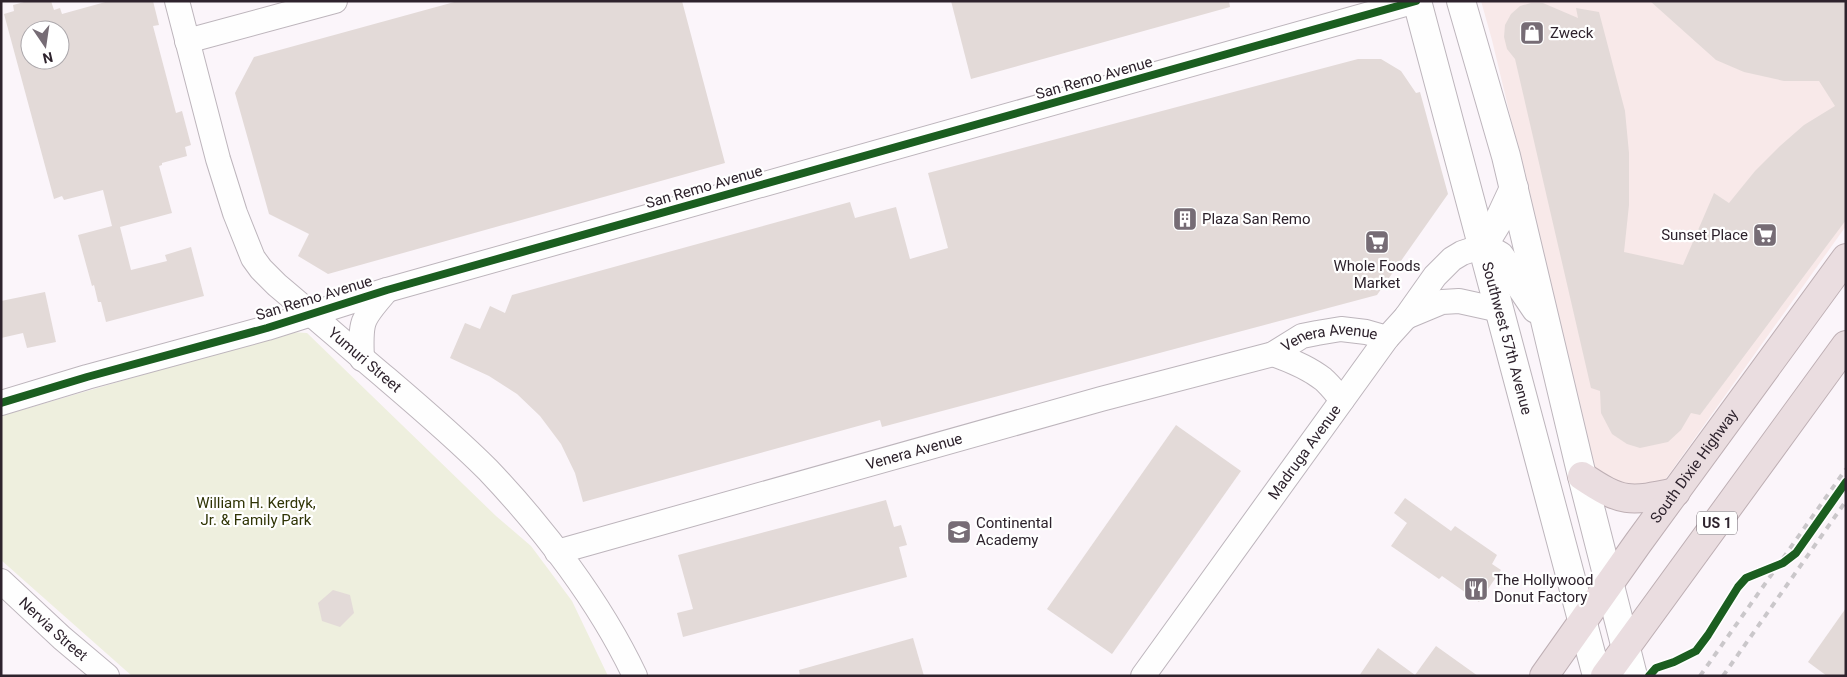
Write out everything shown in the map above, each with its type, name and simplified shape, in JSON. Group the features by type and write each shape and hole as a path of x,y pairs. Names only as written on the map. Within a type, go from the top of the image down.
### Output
{"highway":[{"name":"South Dixie Highway","path":"1544,676 1846,258"},
{"name":"US 1","path":"1605,676 1846,345"},
{"path":"1582,476 1603,490 1624,499 1642,499 1676,492"}],"main road":[{"name":"Southwest 57th Avenue","path":"1416,1 1597,676"},
{"path":"1461,1 1514,188 1582,476 1633,676"},
{"path":"1514,188 1483,246 1500,256 1546,322"}],"street":[{"name":"Yumuri Street","path":"176,1 234,213 248,249 261,269 270,279 420,408 481,464 516,502 557,552 591,599 635,676"},
{"path":"187,41 335,1"},
{"name":"San Remo Avenue","path":"1,403 312,314 387,290 1416,1"},
{"name":"Madruga Avenue","path":"1143,676 1387,338 1406,316 1435,276 1462,253 1483,246"},
{"path":"362,358 362,324 366,315 387,290"},
{"path":"1406,316 1442,302 1460,300 1500,310"},
{"name":"Venera Avenue","path":"557,552 1101,399 1274,354 1302,336 1340,329 1366,332 1387,338"},
{"name":"Venera Avenue","path":"1274,354 1316,374 1342,400"},
{"name":"Nervia Street","path":"1,581 62,638 107,676"}],"shaded area":[{"name":"Sunset Place","path":"1481,1 1846,1 1846,226 1665,480 1641,492 1600,476 1594,465"}],"green space":[{"name":"William H. Kerdyk, Jr. & Family Park","path":"290,332 307,333 496,516 531,546 572,601 608,676 132,676 1,560 1,416"}],"building":[{"path":"28,1 51,1 54,10 60,8 62,14 109,1 153,1 159,25 153,26 176,113 182,111 191,145 185,147 187,156 162,163 159,166 172,213 120,227 131,270 167,261 165,255 191,247 204,296 106,322 101,302 98,302 94,285 92,286 78,235 112,226 103,190 64,200 62,196 54,199 4,14 14,11 13,5"},
{"path":"458,1 682,1 725,163 328,274 298,256 309,234 269,214 235,93 254,57"},
{"path":"951,1 1229,1 1230,7 971,79"},
{"name":"Sunset Place","path":"1650,1 1846,1 1846,220 1700,415 1691,413 1681,430 1668,442 1640,448 1627,444 1612,434 1601,413 1600,391 1591,388 1515,59 1507,49 1504,37 1505,25 1511,14 1520,6 1531,3 1543,3 1578,18 1576,8 1599,12 1625,111 1629,153 1629,205 1624,252 1683,265 1714,193 1729,203 1755,171 1780,146 1804,125 1835,106 1819,81 1784,81 1744,72 1716,60"},
{"path":"1358,59 1381,59 1401,71 1416,93 1420,92 1448,194 1377,295 882,427 880,420 583,502 575,473 561,444 540,416 517,394 489,376 450,358 465,323 480,329 490,306 505,313 512,295 850,202 855,218 896,207 910,259 948,248 928,173"},
{"path":"45,292 56,342 27,348 23,333 1,338 1,301"},
{"path":"1176,425 1241,471 1112,654 1047,609"},
{"path":"1405,498 1451,531 1455,526 1497,555 1492,564 1501,570 1479,602 1442,576 1439,579 1391,546 1407,523 1394,513"},
{"path":"886,500 894,527 901,525 907,545 899,547 907,577 683,637 677,613 693,609 678,555"},
{"path":"333,590 350,595 354,613 340,627 322,621 318,603"},
{"path":"1846,608 1846,676 1827,676 1808,662"},
{"path":"913,638 924,676 800,676 799,670"},
{"path":"1436,646 1478,676 1359,676 1378,648 1415,675"}],"railway":[{"path":"1700,676 1846,469"},
{"path":"1723,676 1846,501"}],"cycle path":[{"path":"1,403 87,377 267,328 387,290 1416,1"},
{"path":"1649,676 1656,668 1674,662 1696,651 1738,587 1746,578 1783,563 1796,553 1846,482"}],"place":[{"name":"Zweck","path":"1532,33"},
{"name":"Plaza San Remo","path":"1185,219"},
{"name":"Sunset Place","path":"1765,235"},
{"name":"Whole Foods Market","path":"1377,242"},
{"name":"Continental Academy","path":"959,532"},
{"name":"The Hollywood Donut Factory","path":"1476,589"}]}
